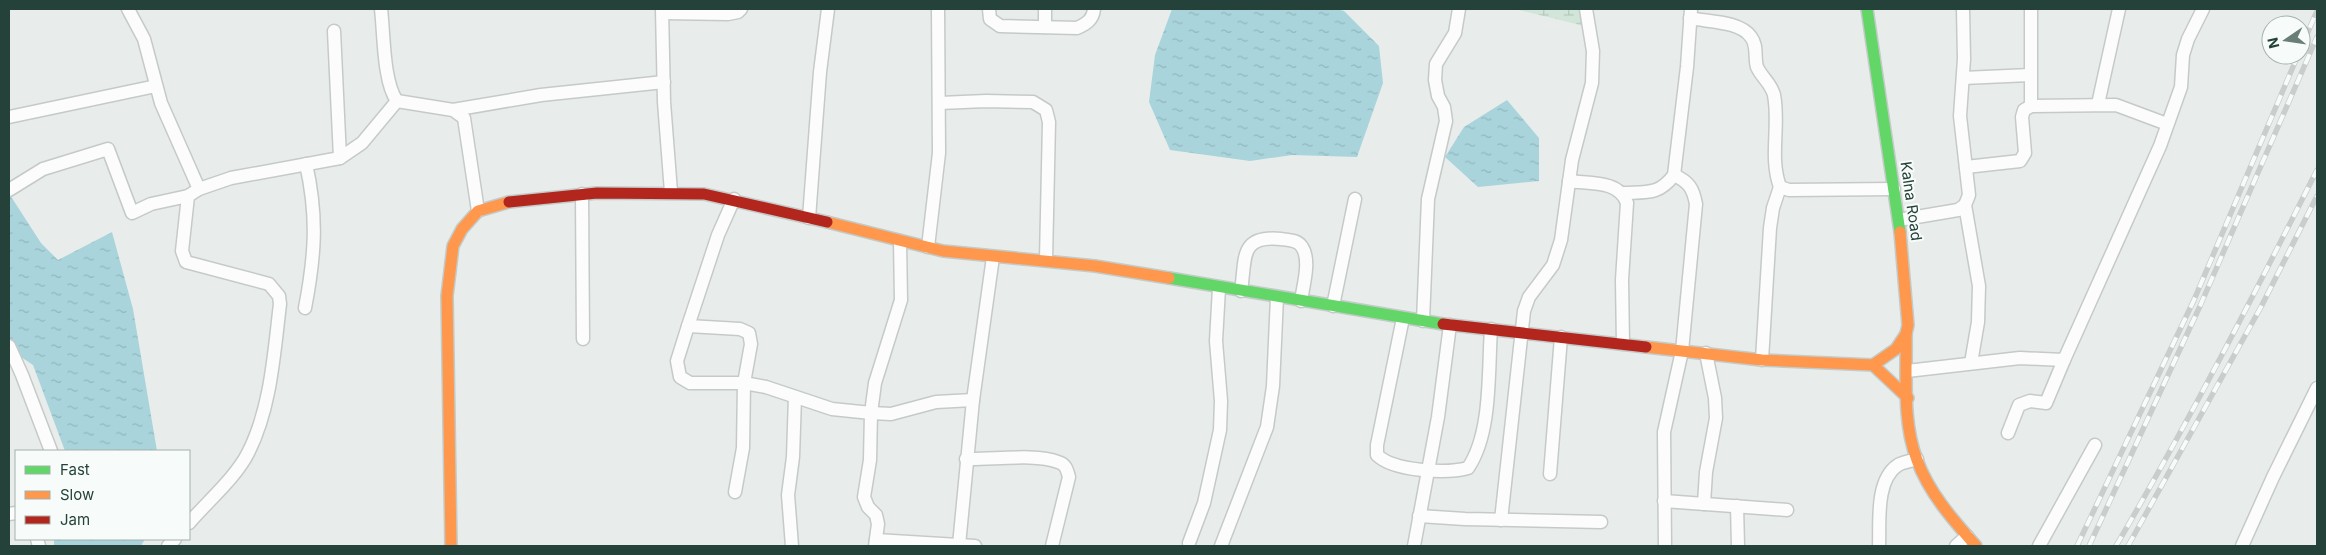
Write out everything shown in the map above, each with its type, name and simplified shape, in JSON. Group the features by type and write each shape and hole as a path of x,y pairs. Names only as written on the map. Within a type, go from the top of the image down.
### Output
{"main road":[{"name":"Kalna Road","path":"1867,9 1899,220 1906,284 1910,432 1917,459 1930,486 1971,541"},
{"path":"450,546 448,296 449,269 453,246 462,229 478,211 517,200 582,194 672,192 704,194 734,199 928,247 993,257 1046,260 1095,266 1450,325 1762,360 1873,365 1896,348 1906,334"},
{"path":"1873,365 1908,398"}],"street":[{"path":"128,9 144,39 156,86 193,192 182,251 186,262 269,284 279,296 280,304 272,376 248,453 190,522"},
{"path":"382,9 389,82 397,101"},
{"path":"672,192 664,82 662,11 728,14 738,12 741,9"},
{"path":"809,218 820,72 828,9"},
{"path":"928,247 939,153 938,9"},
{"path":"989,9 990,18 1000,26 1076,28 1087,23 1093,15 1094,9"},
{"path":"1045,9 1045,27"},
{"path":"1423,321 1428,198 1446,121 1444,107 1438,96 1435,80 1436,64 1455,33 1459,9"},
{"path":"1501,520 1524,311 1529,297 1553,265 1561,240 1580,122 1592,83 1593,51 1586,9"},
{"path":"1963,9 1963,78 1960,116 1969,196 1965,206 1979,286 1978,322 1971,363"},
{"path":"2031,9 2031,106"},
{"path":"2098,104 2119,9"},
{"path":"2008,433 2019,405 2030,401 2046,403 2167,124 2181,88 2183,55 2188,38 2203,9"},
{"path":"1624,194 1654,192 1665,187 1674,176 1691,14 1740,28 1751,37 1756,48 1758,69 1761,75 1771,83 1774,98 1775,173 1780,187 1773,208 1770,228 1762,360"},
{"path":"334,31 340,158"},
{"path":"1963,78 2030,75"},
{"path":"397,101 453,110 541,95 664,82"},
{"path":"9,117 156,86"},
{"path":"940,103 986,100 1033,102 1046,110 1049,122 1046,260"},
{"path":"9,190 43,169 108,149 132,214 151,204 193,192 231,178 340,158 362,143 397,101"},
{"path":"1966,167 2020,161 2025,153 2022,116 2024,110 2031,106 2098,104 2124,107 2167,124"},
{"path":"453,110 464,118 478,211"},
{"path":"305,308 313,267 316,238 311,185 306,164"},
{"path":"1665,546 1664,432 1682,350 1696,204 1693,190 1686,181 1674,176"},
{"path":"1569,181 1614,187 1624,194 1627,203 1622,280 1624,344"},
{"path":"1780,187 1789,190 1894,189"},
{"path":"582,194 583,339"},
{"path":"734,199 718,235 677,361 680,376 690,383 744,383 766,387 832,409 871,414 898,412 936,402 973,400"},
{"path":"1333,306 1355,199"},
{"path":"1899,220 1958,210 1965,206"},
{"path":"1241,291 1246,251 1253,241 1263,237 1293,240 1302,247 1306,260 1301,301"},
{"path":"900,240 901,300 875,383 871,414 870,460 864,497 868,507 876,515 878,524 876,543 975,546"},
{"path":"959,545 966,458 993,257"},
{"path":"1189,543 1204,503 1220,430 1221,401 1216,341 1219,288"},
{"path":"1221,546 1260,445 1271,409 1276,297"},
{"path":"1403,318 1377,445 1378,455 1384,462 1428,470 1457,471 1468,468 1474,459 1485,418 1491,329"},
{"path":"1414,546 1438,417 1450,325"},
{"path":"688,326 740,329 749,333 751,344 744,383 743,448 735,492"},
{"path":"1550,474 1561,337"},
{"path":"9,346 51,450"},
{"path":"1704,504 1706,472 1716,418 1715,398 1706,353"},
{"path":"1907,371 2020,358 2064,360"},
{"path":"2242,546 2273,477 2317,388"},
{"path":"792,546 788,495 794,457 795,397"},
{"path":"2039,546 2094,445"},
{"path":"966,458 1018,457 1058,462 1066,467 1069,477 1052,546"},
{"path":"1879,546 1882,490 1890,474 1898,465 1917,459"},
{"path":"1664,501 1788,510"},
{"path":"1737,506 1738,546"},
{"path":"1419,516 1600,522"},
{"path":"1956,546 1971,541"}],"green space":[{"path":"1515,9 1579,9 1584,26"}],"water":[{"path":"1172,9 1337,9 1344,11 1379,46 1383,83 1357,157 1292,155 1250,161 1170,150 1149,102 1155,55"},
{"path":"1507,100 1539,138 1539,181 1478,187 1445,157 1464,127"},
{"path":"10,195 41,243 58,260 112,232 133,309 157,450 65,450 33,365 15,353 9,340"},
{"path":"54,540 144,540 141,546 54,546"}],"railway":[{"path":"2311,25 2317,11"},
{"path":"2089,546 2200,306 2317,37"},
{"path":"2077,546 2194,300 2294,65"},
{"path":"2116,546 2220,360 2317,170"},
{"path":"2128,546 2261,307 2317,196"}],"traffic: fast":[{"path":"1867,9 1900,232"},
{"path":"1169,278 1443,324"}],"traffic: slow":[{"path":"451,546 447,296 453,246 462,229 478,211 509,202"},
{"path":"827,222 943,251 1095,266 1169,278"},
{"path":"1646,347 1762,360 1873,365 1896,349 1906,334 1908,325 1900,232"},
{"path":"1906,334 1907,414 1912,445 1928,484 1950,516 1976,546"},
{"path":"1873,365 1908,398"}],"traffic: jam":[{"path":"509,202 597,193 704,194 827,222"},
{"path":"1443,324 1646,347"}]}
